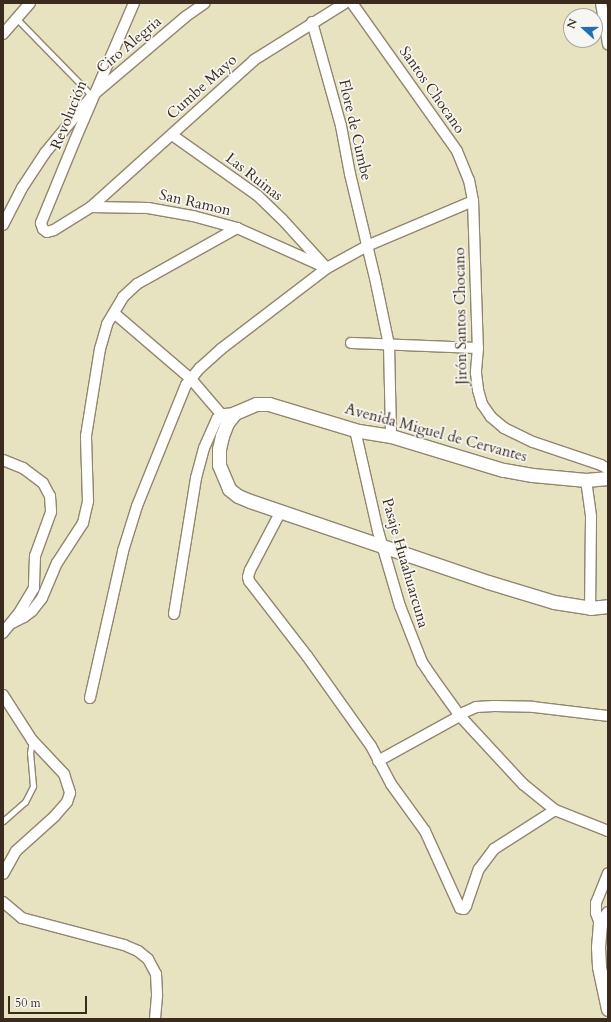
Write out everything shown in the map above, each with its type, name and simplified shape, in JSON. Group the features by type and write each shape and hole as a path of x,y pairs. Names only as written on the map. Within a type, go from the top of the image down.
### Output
{"street":[{"path":"3,34 30,3"},
{"name":"Revolución","path":"54,230 47,232 43,229 41,223 92,96 134,3"},
{"name":"Ciro Alegria","path":"92,96 185,17 205,3"},
{"name":"Cumbe Mayo","path":"91,207 254,60 312,22 345,3"},
{"name":"Santos Chocano","path":"352,3 457,151 469,180 473,201"},
{"path":"601,3 608,44"},
{"name":"Flore de Cumbe","path":"312,22 341,126 389,345 391,436"},
{"path":"3,225 22,188 45,153 92,96"},
{"name":"Las Ruinas","path":"172,135 258,196 282,219 327,268"},
{"path":"90,698 123,551 136,506 186,385 200,368 221,349 327,268 367,246 473,201"},
{"name":"Jirón Santos Chocano","path":"473,201 478,348 476,372 478,390 482,404 491,417 504,428 533,442 608,469"},
{"name":"San Ramon","path":"54,230 91,207 113,206 148,208 193,216 237,228 327,268"},
{"path":"10,624 32,612 42,598 57,563 83,523 88,501 85,452 91,400 103,336 123,297 137,284 237,228"},
{"path":"114,313 191,379 228,414"},
{"path":"350,343 478,348"},
{"name":"Avenida Miguel de Cervantes","path":"228,414 256,404 270,404 355,430 391,436 503,470 532,475 586,480 608,478"},
{"path":"228,414 227,423 219,449 219,465 223,478 229,489 238,496 488,582 554,602 590,608 608,606"},
{"path":"174,614 196,478 212,428 228,414"},
{"name":"Pasaje Huaahuarcuna","path":"355,430 383,545 400,606 422,662 460,716 523,784 555,810 608,832"},
{"path":"3,460 22,468 43,482 50,496 51,512 35,556 34,588 3,633"},
{"path":"586,480 591,517 590,608"},
{"path":"281,511 248,576 252,585 356,722 391,784 425,831 459,906 462,909 466,906 479,869 487,857 509,838 555,810"},
{"path":"3,695 32,740 64,774 70,788 69,797 55,816 16,851 3,874"},
{"path":"378,761 465,712 476,708 494,706 533,707 608,716"},
{"path":"608,873 596,903 596,913 600,924 599,967 608,1009"},
{"path":"3,902 22,918 138,951 148,959 156,974 155,1019"},
{"path":"600,924 608,913"}],"lane":[{"path":"16,18 92,96"},
{"path":"3,821 25,802 33,786 30,753 32,740"}]}
